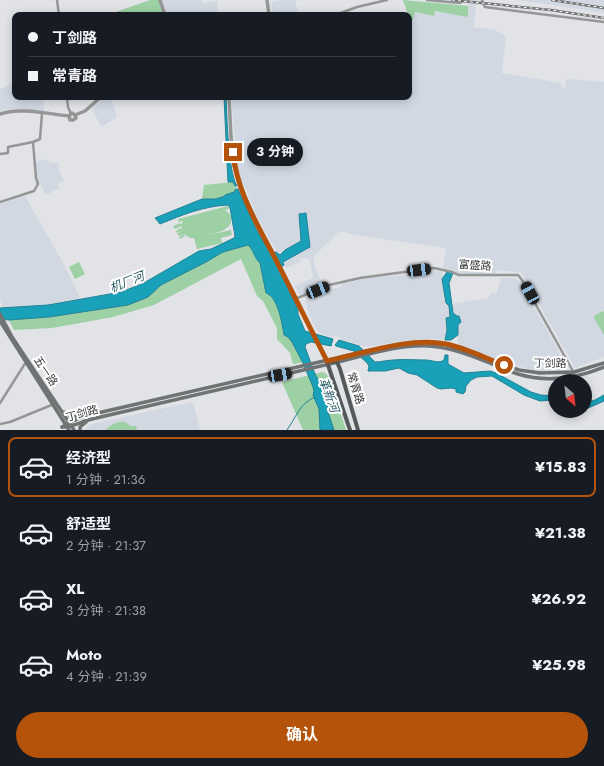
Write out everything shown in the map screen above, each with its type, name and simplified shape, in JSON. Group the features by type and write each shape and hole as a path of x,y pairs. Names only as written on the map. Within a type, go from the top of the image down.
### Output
{"main road":[{"name":"五一路","path":"0,314 2,321 27,362 69,426 74,430"},
{"name":"丁剑路","path":"337,362 369,352 421,342 454,346 519,370 540,373 574,372 604,363"},
{"name":"丁剑路","path":"369,352 410,347 439,347 459,352 520,374 548,378"},
{"name":"丁剑路","path":"69,426 85,416 357,356"},
{"name":"常青路","path":"350,430 328,363 337,362 358,430"},
{"name":"丁剑路","path":"584,374 604,367"},
{"name":"丁剑路","path":"69,426 90,419 303,368"},
{"name":"五一路","path":"54,404 60,409 69,426"},
{"path":"60,409 65,414 71,416 85,416"},
{"path":"80,430 80,427 90,419"}],"street":[{"path":"57,0 59,12"},
{"path":"160,0 164,12"},
{"path":"267,0 269,12"},
{"path":"342,12 387,0"},
{"path":"427,0 460,3 464,0"},
{"path":"482,0 485,7 604,22"},
{"path":"67,100 72,115"},
{"path":"0,114 7,112 72,115 85,111 98,100"},
{"path":"229,100 231,137 236,174 256,222 281,268 295,299"},
{"path":"0,154 8,153 8,147 33,142 40,139 42,113"},
{"path":"0,202 34,191 38,184 36,178 33,142"},
{"name":"富盛路","path":"295,299 329,285 360,278 434,268 459,275 518,275 574,372"},
{"name":"常青路","path":"295,299 328,363"},
{"path":"0,403 27,362"},
{"path":"0,424 10,422 54,404"}],"shaded area":[{"path":"162,0 202,0 203,3 217,1 218,12 166,12"},
{"path":"295,0 298,12 273,12 271,2"},
{"path":"469,0 476,0 474,27 495,30 506,36 502,73 560,83 563,88 565,87 566,79 604,82 604,357 575,368 521,272 496,270 495,274 459,274 454,270 443,269 446,248 355,235 340,231 314,256 314,265 323,286 300,295 294,286 313,278 310,261 308,258 299,259 300,262 286,268 258,219 245,187 238,176 232,100 412,100 412,20 414,12 433,15 434,11 467,16"},
{"path":"517,0 604,0 604,13 538,3"},
{"path":"12,83 12,100 41,100 44,102 44,111 7,109 0,112 0,89"},
{"path":"102,100 112,100 117,117 101,127 92,109"},
{"path":"48,159 49,162 59,163 59,171 64,180 57,184 59,188 46,195 37,178 35,162"},
{"path":"25,196 66,268 80,298 48,305 3,308 0,300 0,204"},
{"path":"434,271 443,272 446,303 449,306 451,315 447,318 445,340 414,340 364,347 340,339 340,337 333,337 319,333 314,326 305,301 306,298 330,287 331,289 341,287 342,284 368,278"},
{"path":"501,278 513,278 518,280 522,285 569,370 567,372 534,371 493,358 458,344 458,316 453,313 452,304 489,298 490,293 496,294"},
{"path":"193,402 200,430 85,430 89,425 96,423"}],"green space":[{"path":"150,0 159,0 163,12 116,12"},
{"path":"403,0 468,6 468,17 435,11 434,16 415,12 412,20 412,12 407,12"},
{"path":"233,182 236,189 234,192 216,199 202,199 204,185"},
{"path":"228,206 229,209 225,210 229,213 231,218 231,223 229,226 221,231 203,236 231,230 232,235 221,238 222,243 197,249 194,238 190,238 184,234 179,236 177,234 182,231 177,233 176,231 180,228 182,230 181,226 175,229 173,226 180,223 181,225 183,221 179,222 178,219"},
{"path":"184,234 185,236 180,239 179,237"},
{"path":"249,240 306,362 293,364 290,353 277,339 277,328 263,301 257,296 241,259 154,305 113,317 52,328 14,330 7,316 117,302 203,260"},
{"path":"79,262 85,274 75,279 69,267"},
{"path":"604,311 604,335 594,318 595,315"},
{"path":"322,372 328,376 346,430 303,430 282,382"},
{"path":"125,422 131,426 136,426 137,430 105,430 113,424"}],"water":[{"path":"224,100 226,100 230,157 234,179 237,186 235,186 233,182 228,182"},
{"path":"238,189 256,229 270,253 276,252 280,255 285,250 301,241 299,214 306,213 310,247 283,262 284,265 279,269 298,310 298,314 305,331 333,339 331,346 311,342 306,344 305,347 319,381 334,430 320,430 319,409 313,395 313,387 292,342 284,335 281,317 274,300 266,293 260,263 248,245 223,252 161,285 148,297 128,305 49,317 9,320 0,319 0,308 48,305 121,292 142,284 199,251 211,249 234,238 235,236 230,208 228,205 202,209 160,224 155,218 202,199 216,199 225,196 234,192"},
{"path":"447,272 453,273 449,283 453,313 459,316 461,322 458,325 458,335 451,340 445,340 447,330 446,318 450,317 449,306 446,303 442,279"},
{"path":"339,340 359,346 375,362 389,360 426,360 440,362 444,360 445,355 448,355 448,364 464,373 490,371 531,392 548,396 548,400 540,401 524,395 492,376 477,377 471,380 466,386 463,394 456,392 456,389 437,388 417,375 408,373 399,368 385,371 368,371 369,366 367,363 354,351 335,345"},
{"path":"604,395 604,401 592,406 592,401"}],"waterway":[{"path":"287,430 305,403 315,397"}],"railway":[{"path":"452,0 551,10 604,18"},
{"path":"552,0 604,8"}],"route":[{"path":"233,152 234,166 238,183 244,197 327,361 367,351 421,342 454,346 504,365"}],"water label":[{"name":"机厂河","path":"127,282"},
{"name":"革新河","path":"329,395"}]}
